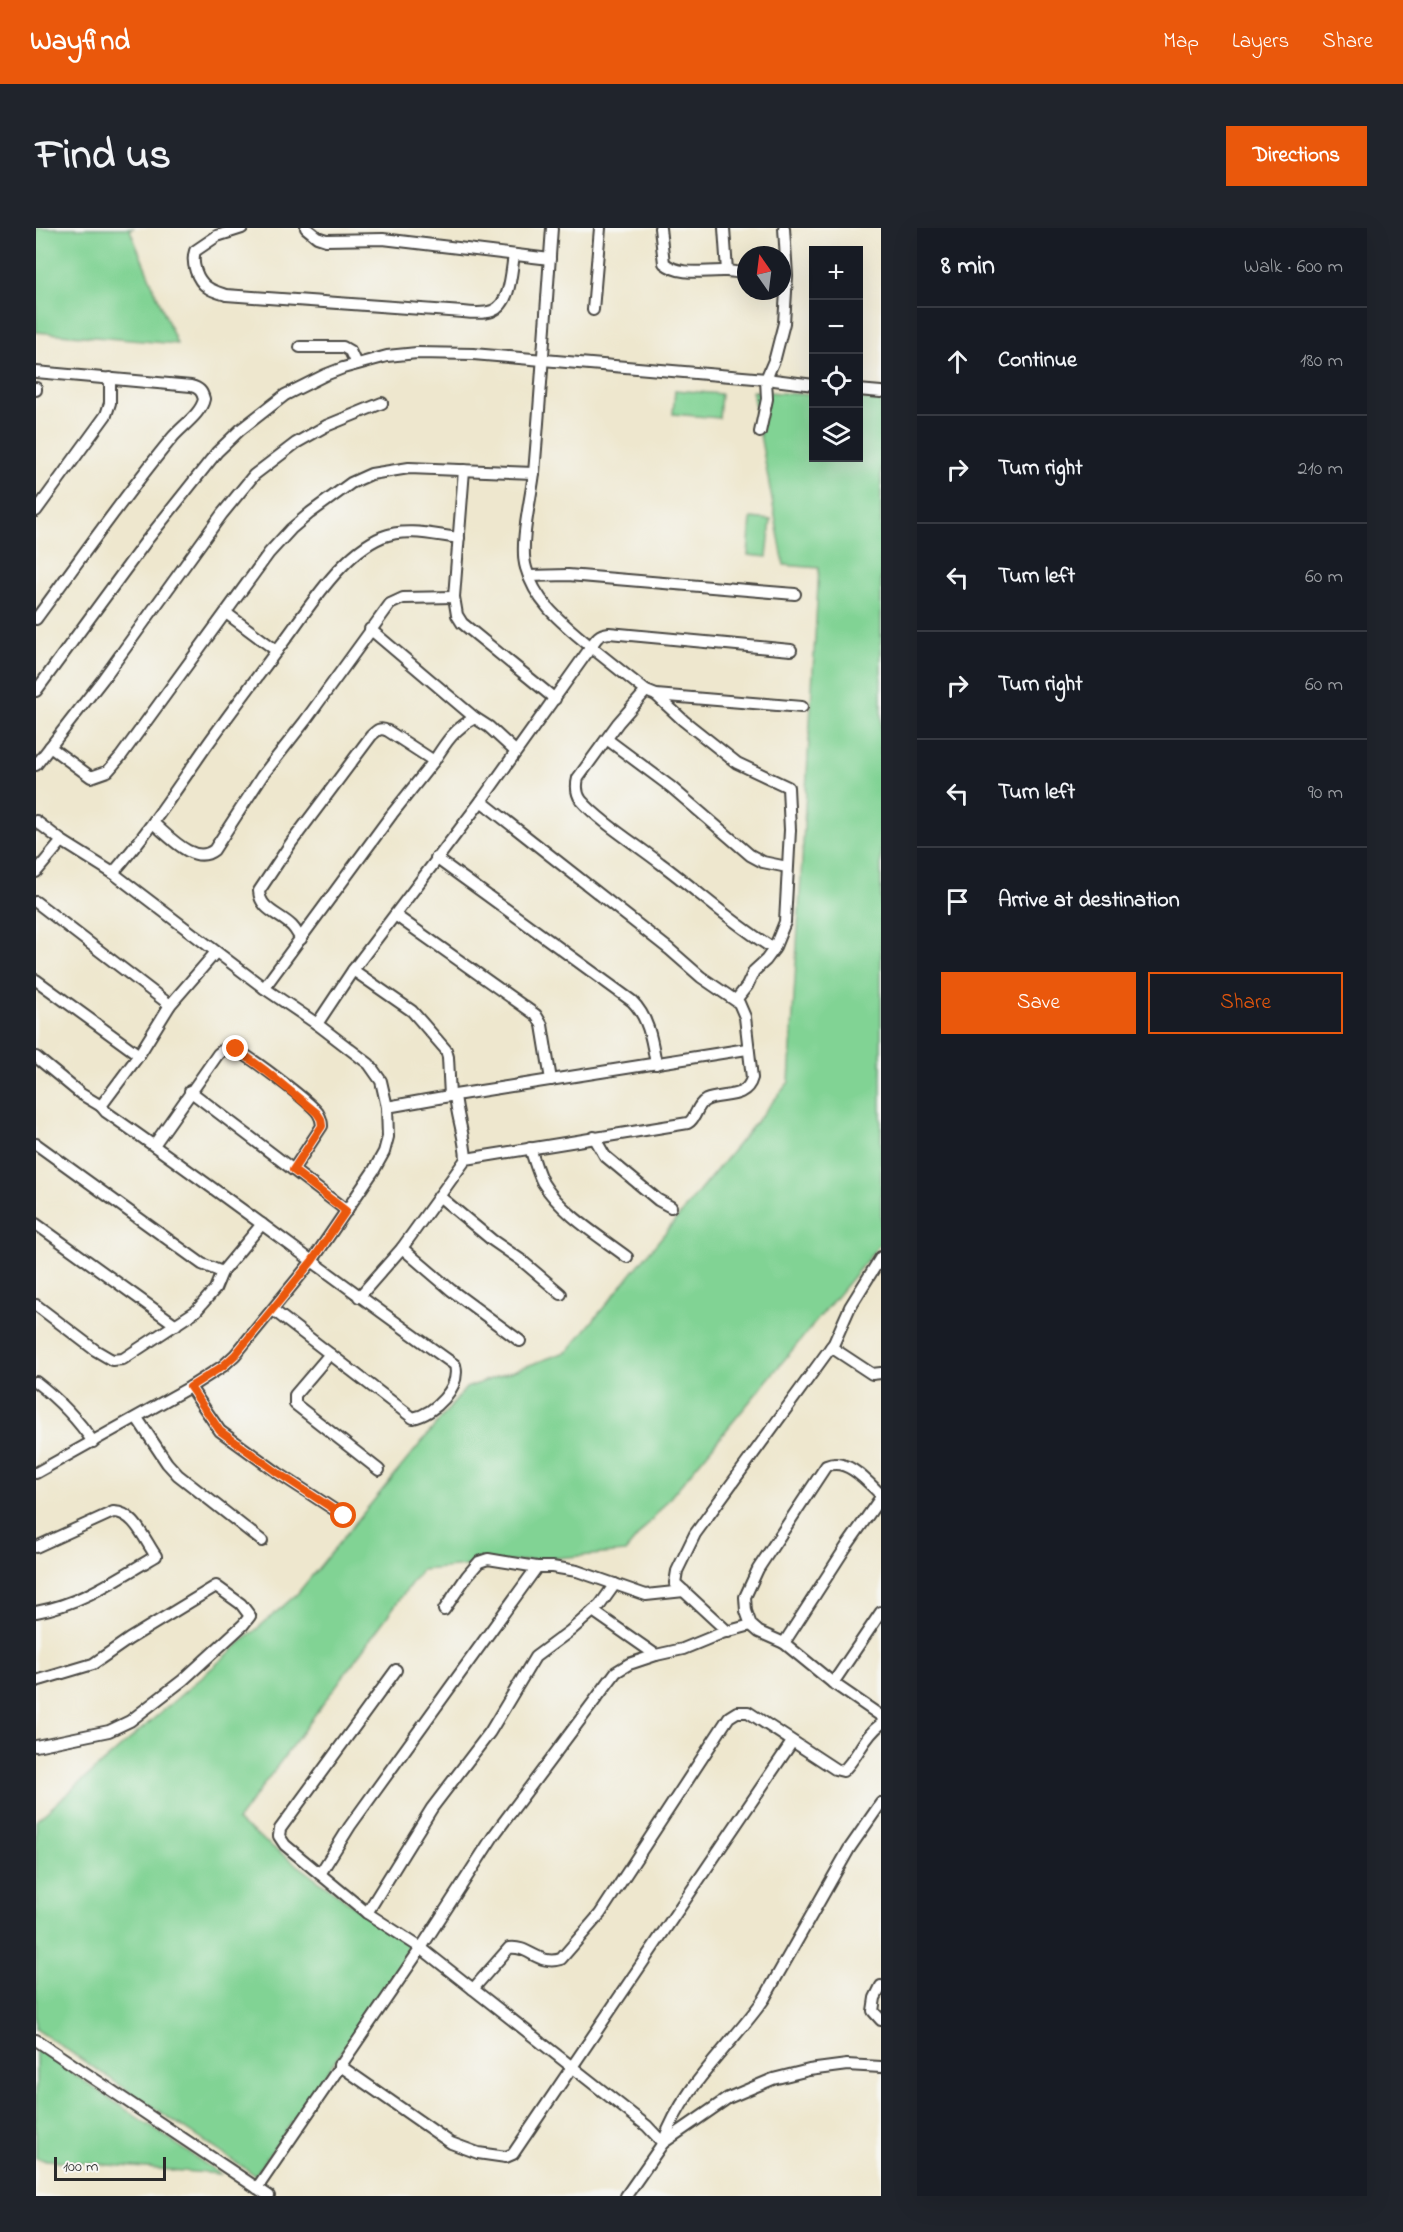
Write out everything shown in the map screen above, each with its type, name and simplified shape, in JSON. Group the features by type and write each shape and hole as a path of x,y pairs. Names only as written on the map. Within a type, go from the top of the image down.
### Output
{"street":[{"path":"242,228 217,236 195,251 193,260 195,268 204,285 226,295 489,312 499,308 504,301 514,255"},
{"path":"306,228 317,237 326,240 383,240 550,259"},
{"path":"552,228 534,473 524,559 529,576 542,602 551,613 737,763 788,787 790,830 785,922 774,949 754,971"},
{"path":"593,310 600,228"},
{"path":"660,228 664,263 668,266 693,272 737,273"},
{"path":"724,228 727,271"},
{"path":"784,228 784,246"},
{"path":"759,432 767,399 766,379 776,358 784,323 784,300"},
{"path":"300,347 343,347 350,351 357,364"},
{"path":"36,691 147,540 217,452 240,430 285,395 325,375 357,364 409,352 473,354 809,384"},
{"path":"36,372 198,388 203,393 203,404 143,474 36,619"},
{"path":"36,511 106,415 110,403 110,378"},
{"path":"863,390 881,392"},
{"path":"36,765 103,679 215,523 254,475 306,437 326,426 382,403"},
{"path":"50,747 91,777 108,771 122,756 269,553 291,529 351,483 371,474 391,469 534,473"},
{"path":"464,470 454,597 457,615 462,623 555,699"},
{"path":"113,873 153,823 236,705 328,582 349,560 371,543 392,533 415,532 459,538"},
{"path":"529,576 568,575 795,594"},
{"path":"153,823 183,847 199,856 214,850 262,776 313,710 370,629 394,601 421,596 454,597"},
{"path":"226,613 277,651"},
{"path":"370,629 475,718 506,740 515,751"},
{"path":"317,1024 353,970 481,801 597,637 603,633 609,633 791,650"},
{"path":"774,949 747,933 597,815 580,798 576,785 618,723 651,693 802,707"},
{"path":"264,988 453,733 475,718"},
{"path":"301,939 292,926 266,907 260,899 259,891 315,810 378,729 388,731 434,761"},
{"path":"608,740 676,792 750,855 763,862 787,867"},
{"path":"466,1159 691,1122 698,1108 706,1100 743,1092 750,1085 752,1069 747,1049 744,1017 736,1000 701,977 669,949 481,801"},
{"path":"36,820 63,841 113,873 264,988 317,1024 369,1064 381,1081 387,1107 388,1137 384,1152 374,1170 312,1261 235,1355 223,1366 190,1387 36,1473"},
{"path":"36,872 63,841"},
{"path":"436,858 632,1001 640,1009 646,1023 656,1064"},
{"path":"36,902 170,1005"},
{"path":"395,915 536,1015 542,1025 551,1080"},
{"path":"736,1000 747,986 764,943"},
{"path":"101,1106 139,1056 170,1005 216,952"},
{"path":"353,970 412,1011 446,1050 456,1111 465,1143 466,1159 402,1248 359,1298"},
{"path":"36,980 139,1056"},
{"path":"153,1145 218,1054 228,1048 236,1049 312,1107 321,1119 322,1126 293,1170"},
{"path":"387,1107 747,1049"},
{"path":"36,1057 81,1094 101,1106 106,1112 262,1224 359,1298 455,1365 455,1381 450,1392 429,1411 413,1418 273,1310"},
{"path":"190,1091 346,1211"},
{"path":"594,1137 606,1156 658,1200 670,1207"},
{"path":"36,1144 202,1264 222,1272"},
{"path":"530,1148 541,1180 549,1193 585,1226 627,1257"},
{"path":"439,1196 561,1294"},
{"path":"36,1224 176,1325"},
{"path":"36,1305 95,1350 112,1360 123,1359 196,1311 215,1289 222,1272 262,1224"},
{"path":"402,1248 451,1290 520,1341"},
{"path":"728,1632 675,1583 677,1571 695,1534 831,1347 850,1307 881,1257"},
{"path":"831,1347 872,1374 881,1373"},
{"path":"330,1354 295,1395 295,1404 379,1470"},
{"path":"36,1382 59,1399 79,1420 93,1442"},
{"path":"190,1387 220,1431 278,1473 344,1516"},
{"path":"137,1418 167,1463 178,1475 262,1541"},
{"path":"784,1643 881,1496 867,1480 842,1463 832,1463 826,1466 758,1569 745,1597 746,1611 751,1625 759,1632 784,1643 833,1683 881,1716"},
{"path":"36,1547 113,1512 122,1511 129,1517 156,1556 88,1596 65,1606 36,1612"},
{"path":"444,1610 479,1562 488,1559 577,1571 646,1595 684,1591"},
{"path":"320,1874 350,1826 537,1567"},
{"path":"367,1913 432,1808 490,1732 535,1657 600,1605 615,1584"},
{"path":"36,1681 93,1664 129,1639 216,1586 241,1604 250,1616 183,1680 130,1721 109,1731 36,1746"},
{"path":"593,1611 656,1654"},
{"path":"833,1683 881,1612"},
{"path":"257,2188 421,1948 494,1835 611,1679 628,1664 656,1654 683,1650 751,1625"},
{"path":"396,1670 280,1829 279,1836 285,1845 367,1913 421,1948 647,2127 663,2143"},
{"path":"473,1989 508,1948 518,1947 539,1959 553,1961 561,1959 600,1914 729,1717 737,1712 748,1712 835,1769 843,1771 850,1765 873,1730 881,1724"},
{"path":"339,2065 451,2144 507,2157 513,2154 792,1742"},
{"path":"626,2196 663,2143 675,2113 764,1999 849,1849 881,1803"},
{"path":"881,1986 873,2004 873,2011 881,2020"},
{"path":"36,2040 269,2196"},
{"path":"663,2143 728,2098 773,2079 809,2070 847,2065 881,2067"}],"green space":[{"path":"36,228 133,228 130,230 177,344 36,332"},
{"path":"675,390 721,394 719,418 673,414"},
{"path":"752,391 809,395 809,462 863,462 863,399 881,401 881,1243 625,1552 421,1570 237,1821 413,1949 255,2175 36,2029 36,1821 297,1594 466,1388 568,1351 789,1082 819,568 784,565"},
{"path":"751,518 771,520 767,557 748,555"},
{"path":"36,2048 220,2174 36,2159"}],"route":[{"path":"236,1049 317,1113 322,1126 293,1170 346,1211 312,1261 235,1355 223,1366 190,1387 220,1431 278,1473 344,1516"}]}
